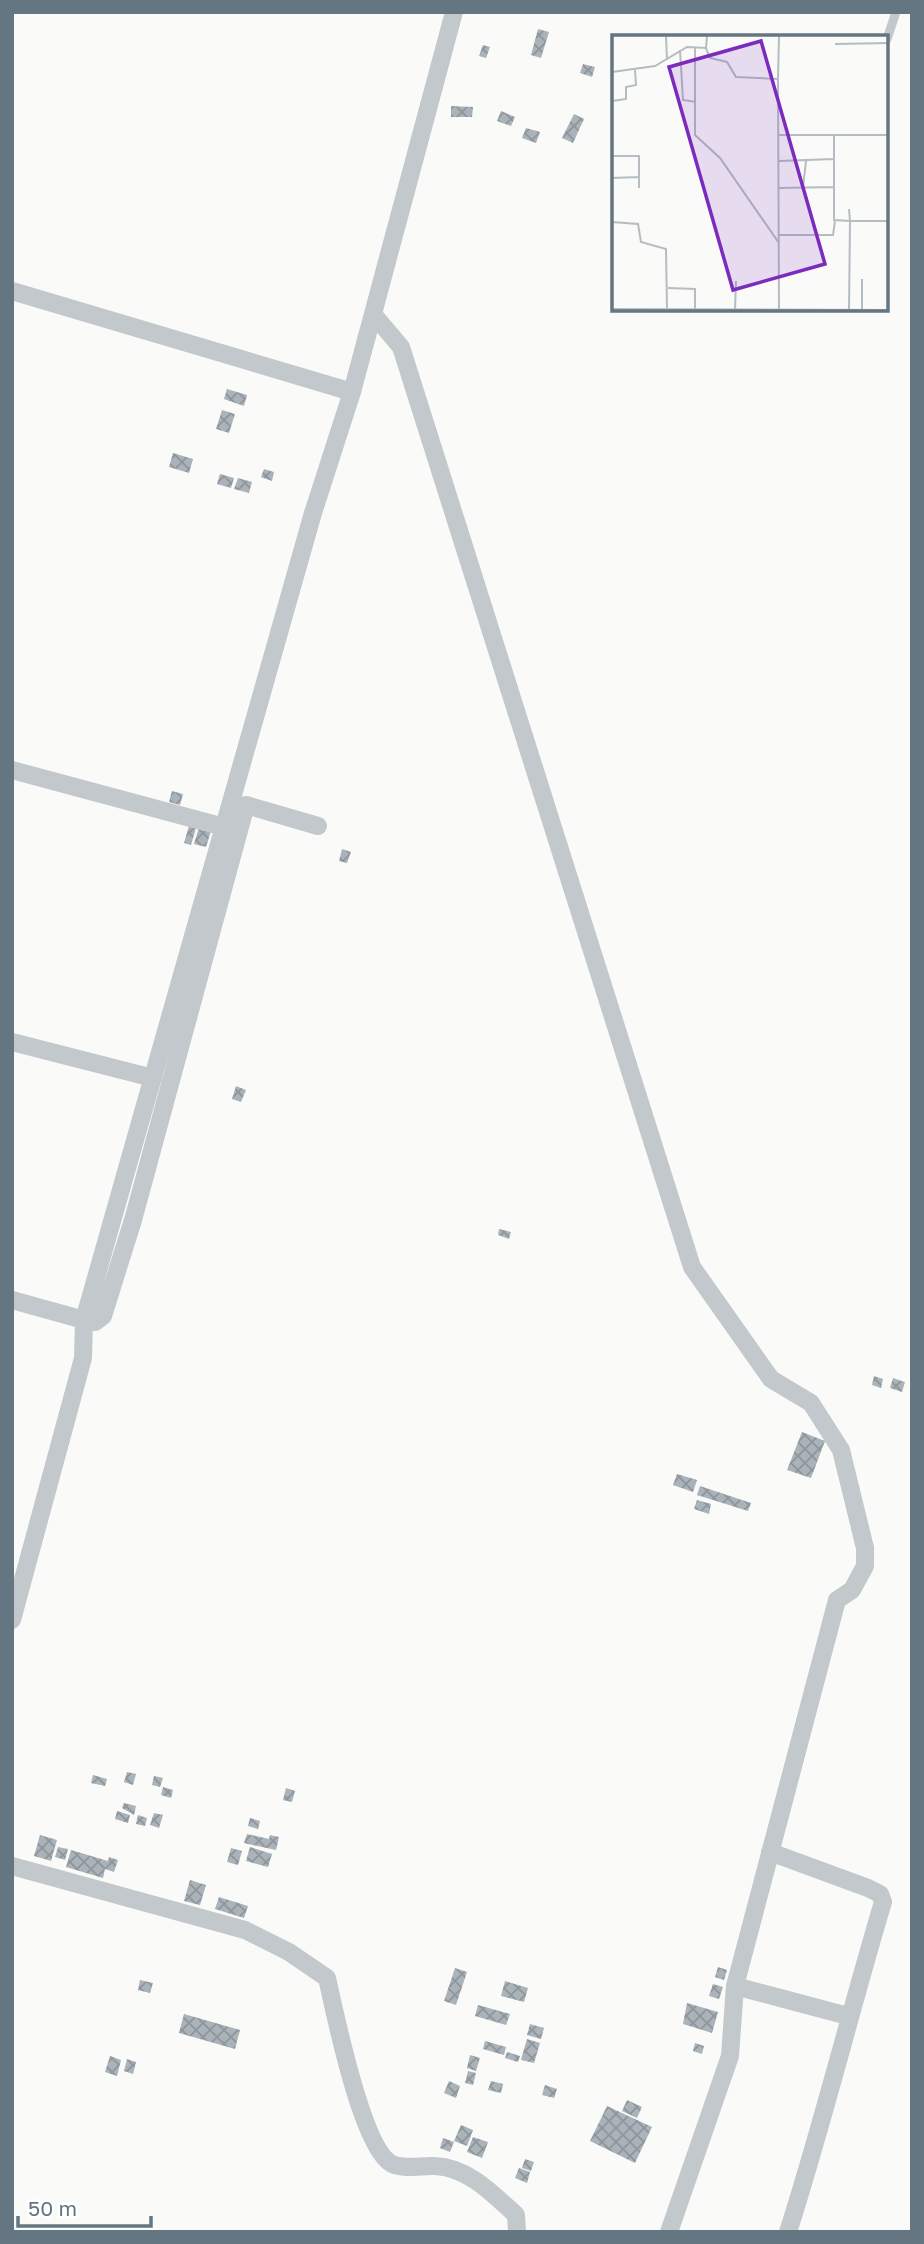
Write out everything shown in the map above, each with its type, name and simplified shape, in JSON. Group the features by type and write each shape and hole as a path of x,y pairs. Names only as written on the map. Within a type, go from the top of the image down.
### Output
{"street":[{"path":"12,1620 83,1358 84,1320 313,513 352,391 454,12"},
{"path":"12,291 352,391"},
{"path":"373,314 401,347 692,1266 771,1379 811,1403 841,1450 865,1548 865,1566 852,1590 837,1600 735,1986 730,2056 669,2232"},
{"path":"12,770 224,827"},
{"path":"12,1300 95,1322 103,1316 133,1220 246,805 317,826"},
{"path":"12,1042 153,1079"},
{"path":"770,1852 880,1894 883,1902 848,2016 820,2132 788,2232"},
{"path":"12,1866 245,1930 289,1952 327,1978 373,2141 392,2164 414,2168 438,2165 480,2181 516,2216 517,2232"},
{"path":"735,1986 848,2016"}],"lane":[{"path":"888,35 896,12"}],"building":[{"path":"538,29 549,32 541,58 531,55"},
{"path":"483,45 490,47 486,58 479,56"},
{"path":"583,64 595,67 592,77 580,73"},
{"path":"451,106 473,107 472,117 451,117"},
{"path":"501,111 515,117 511,126 497,121"},
{"path":"574,114 584,119 573,143 562,138"},
{"path":"526,128 540,132 536,143 522,138"},
{"path":"227,389 247,395 244,406 224,399"},
{"path":"222,410 235,414 229,433 216,429"},
{"path":"173,453 193,459 189,473 169,467"},
{"path":"264,469 274,472 272,481 261,477"},
{"path":"220,474 234,478 231,488 217,484"},
{"path":"238,478 252,482 249,493 234,489"},
{"path":"172,791 183,794 180,805 169,802"},
{"path":"189,826 196,828 191,845 184,843"},
{"path":"199,827 211,831 206,847 194,844"},
{"path":"342,849 351,852 347,863 339,861"},
{"path":"236,1086 246,1090 241,1102 232,1099"},
{"path":"499,1229 511,1232 509,1239 498,1235"},
{"path":"874,1376 883,1379 881,1388 872,1385"},
{"path":"893,1378 905,1382 902,1392 890,1388"},
{"path":"802,1432 825,1441 811,1478 787,1470"},
{"path":"677,1474 697,1480 693,1492 673,1485"},
{"path":"700,1486 751,1503 748,1511 697,1495"},
{"path":"697,1500 711,1504 709,1514 694,1509"},
{"path":"127,1772 136,1774 133,1785 124,1782"},
{"path":"93,1775 107,1779 105,1786 91,1783"},
{"path":"154,1776 163,1778 160,1787 152,1785"},
{"path":"163,1787 173,1790 171,1798 161,1795"},
{"path":"286,1788 295,1791 292,1802 283,1800"},
{"path":"124,1803 136,1806 134,1815 122,1808"},
{"path":"117,1811 130,1815 128,1823 115,1819"},
{"path":"154,1813 163,1815 159,1828 150,1825"},
{"path":"138,1815 147,1818 145,1826 136,1824"},
{"path":"250,1818 260,1821 258,1829 248,1826"},
{"path":"247,1834 269,1839 270,1835 279,1837 276,1850 244,1843"},
{"path":"40,1835 57,1840 51,1861 34,1856"},
{"path":"58,1847 68,1849 65,1860 55,1857"},
{"path":"250,1847 272,1854 268,1867 246,1861"},
{"path":"231,1848 242,1851 238,1865 227,1862"},
{"path":"71,1850 108,1861 109,1857 118,1860 114,1872 105,1869 103,1878 66,1867"},
{"path":"190,1880 206,1885 200,1905 184,1901"},
{"path":"219,1897 248,1906 244,1918 215,1909"},
{"path":"718,1967 727,1970 724,1980 715,1977"},
{"path":"455,1968 467,1972 456,2005 444,2001"},
{"path":"140,1980 153,1983 150,1993 138,1990"},
{"path":"505,1981 528,1988 524,2002 501,1996"},
{"path":"713,1984 723,1987 719,1999 709,1996"},
{"path":"687,2003 718,2012 712,2033 683,2024"},
{"path":"478,2005 510,2014 506,2025 475,2016"},
{"path":"184,2014 240,2030 235,2049 179,2033"},
{"path":"530,2024 544,2028 541,2039 527,2035"},
{"path":"527,2039 540,2043 534,2063 521,2060"},
{"path":"485,2041 506,2047 504,2055 483,2049"},
{"path":"695,2043 704,2046 702,2054 693,2051"},
{"path":"507,2052 520,2056 518,2062 505,2058"},
{"path":"470,2055 480,2058 476,2071 467,2068"},
{"path":"110,2056 121,2060 117,2076 105,2072"},
{"path":"127,2059 136,2062 133,2074 124,2071"},
{"path":"468,2071 476,2073 473,2085 465,2083"},
{"path":"449,2081 460,2086 456,2098 444,2093"},
{"path":"491,2081 503,2084 501,2093 488,2090"},
{"path":"545,2085 557,2089 554,2098 542,2095"},
{"path":"627,2100 642,2107 637,2118 622,2111"},
{"path":"607,2106 652,2127 635,2163 590,2141"},
{"path":"461,2125 473,2130 467,2146 454,2141"},
{"path":"473,2137 488,2142 482,2158 467,2152"},
{"path":"443,2138 454,2142 450,2152 440,2148"},
{"path":"525,2159 534,2162 531,2171 522,2168"},
{"path":"519,2168 530,2172 527,2183 515,2178"}]}
